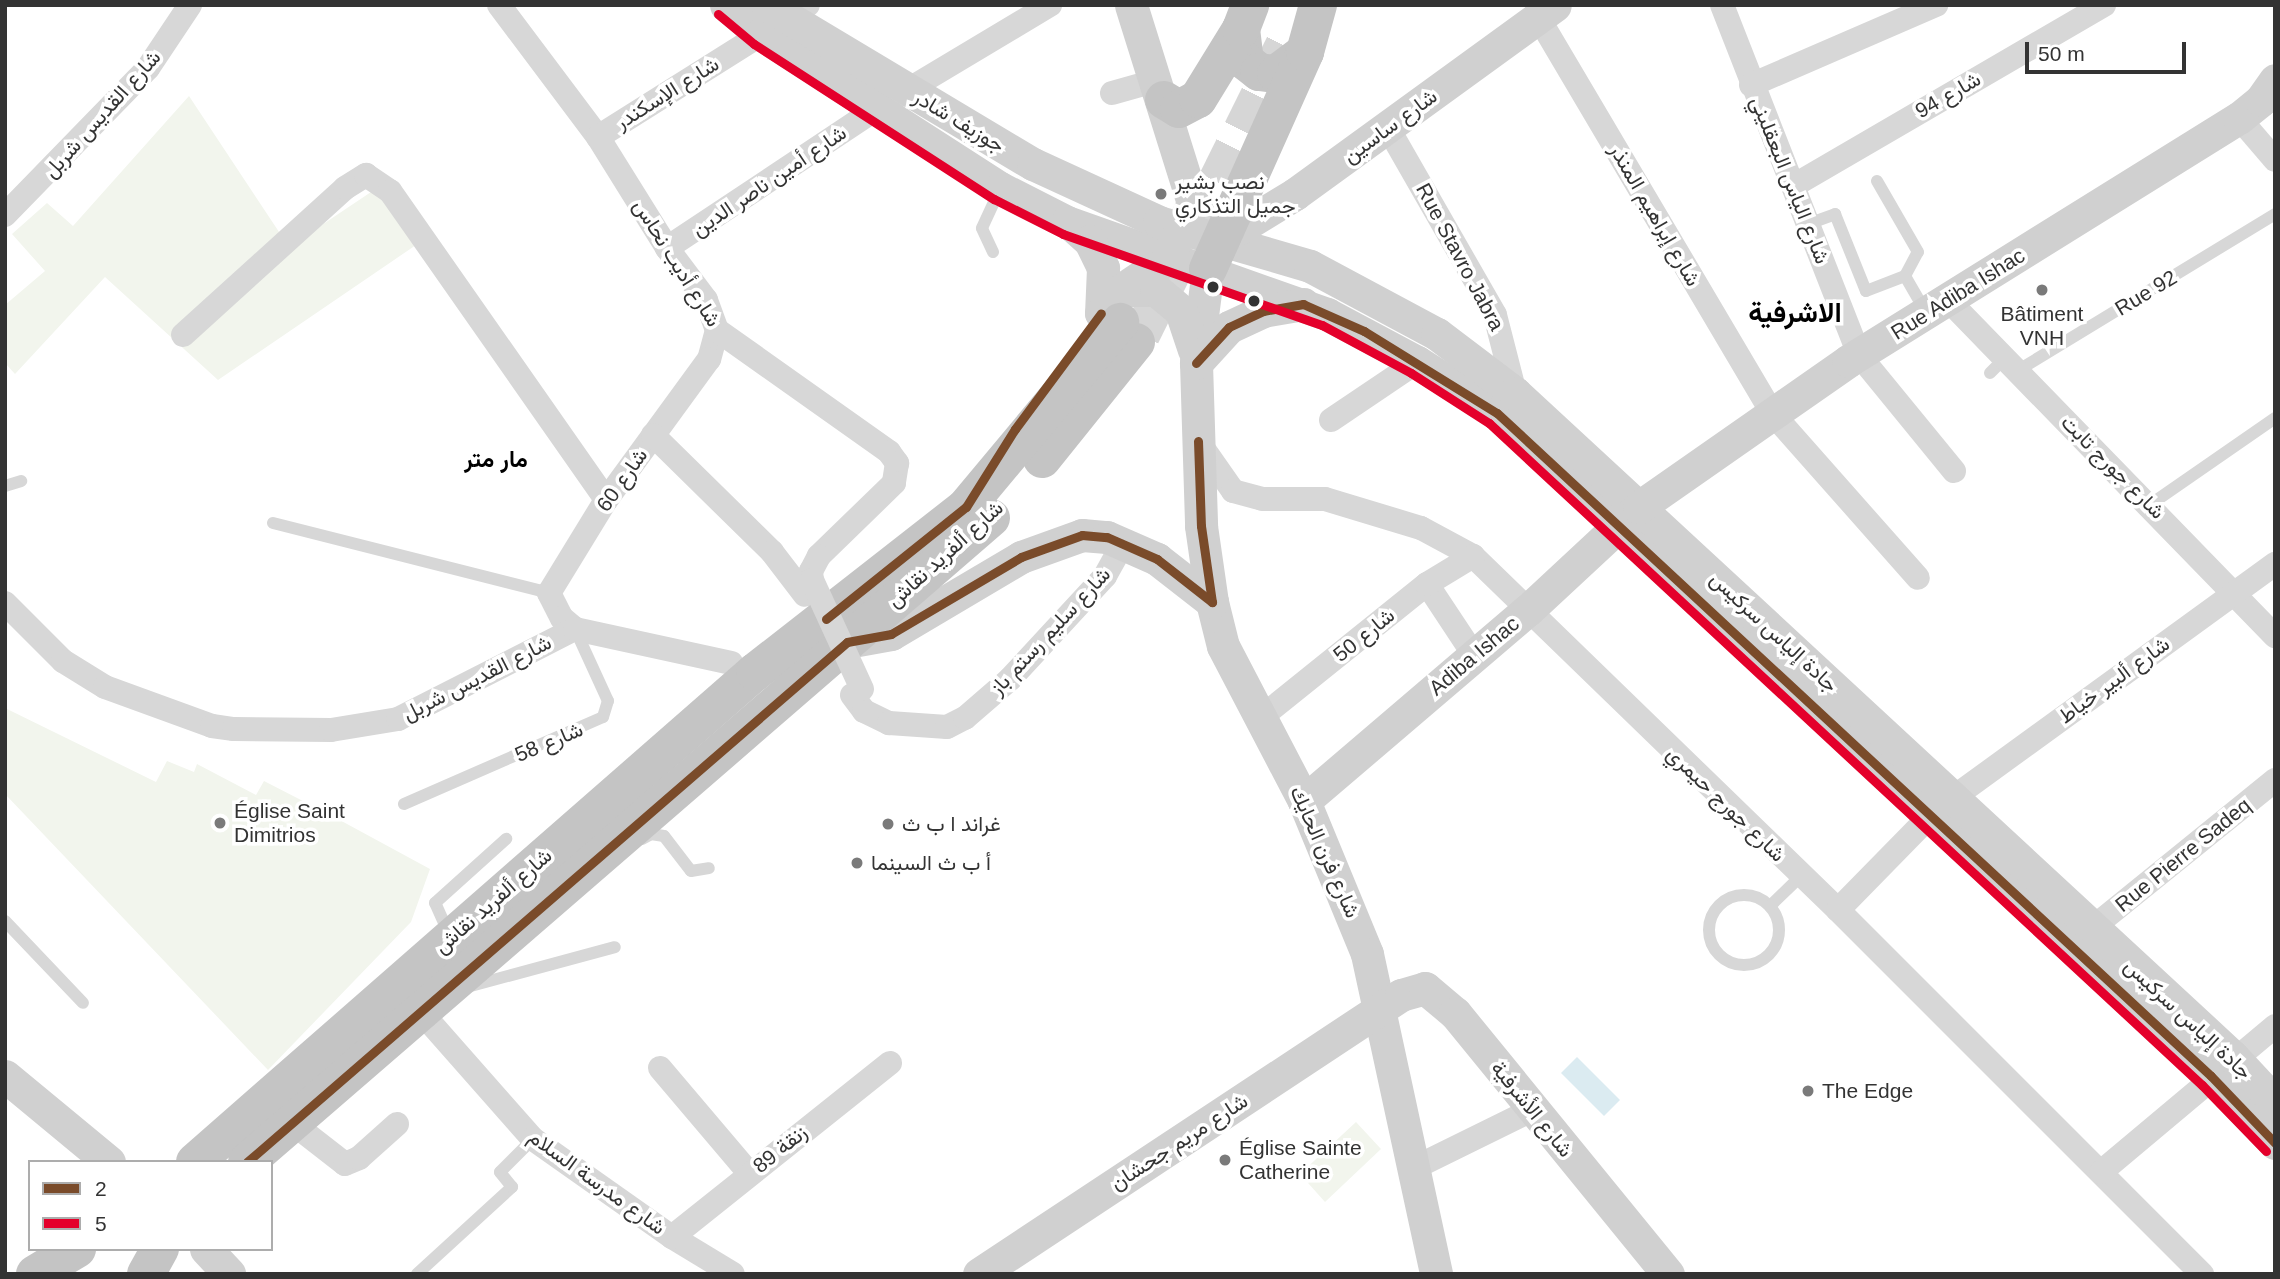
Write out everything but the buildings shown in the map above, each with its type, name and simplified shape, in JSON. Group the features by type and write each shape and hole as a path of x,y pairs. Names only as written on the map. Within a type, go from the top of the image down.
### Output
{"highway":[{"path":"1161,90 1174,108 1193,105 1268,28 1296,5"},
{"path":"1268,28 1318,5"},
{"path":"1214,254 1268,28"},
{"name":"شارع ألفريد نقاش","path":"425,991 451,937 755,672 966,507 1121,315"},
{"name":"شارع ألفريد نقاش","path":"249,1160 425,991 562,887 992,518 1093,400 1121,315"},
{"path":"198,1160 425,991"},
{"path":"35,1274 74,1251"},
{"path":"146,1274 159,1251"}],"street":[{"name":"شارع القديس شربل","path":"5,215 148,68 190,5"},
{"name":"شارع أديب نحاس","path":"499,5 598,137 667,248 706,300 717,330 889,452 897,463 894,483 805,579"},
{"name":"جوزيف شادر","path":"726,5 780,16 1033,164 1171,225 1214,254"},
{"name":"شارع أمين ناصر الدين","path":"667,248 876,109 1049,5"},
{"path":"1121,315 1167,259 1171,225 1192,193 1161,90 1131,5"},
{"name":"شارع الياس البعقليني","path":"1722,5 1751,85 1859,355 1954,471"},
{"path":"1751,85 1936,5"},
{"name":"شارع 94","path":"1793,186 2104,5"},
{"name":"شارع ساسين","path":"1214,254 1546,11"},
{"name":"شارع إبراهيم المنذر","path":"1546,11 1772,413 1918,578"},
{"name":"شارع الإسكندر","path":"598,137 780,16"},
{"name":"جوزيف شادر","path":"780,16 876,109 1000,188 1067,222 1167,259 1214,254"},
{"name":"Rue Adiba Ishac","path":"1627,518 1772,413 1859,355 2239,118 2275,80"},
{"path":"1112,93 1161,90"},
{"path":"2239,118 2275,160"},
{"name":"Rue Stavro Jabra","path":"1388,128 1495,315 1515,393"},
{"path":"183,335 345,188 366,175 390,191 606,500"},
{"path":"1295,194 1285,214 1286,236 1297,256 1310,266"},
{"path":"1067,222 1090,241 1101,261 1106,283 1121,315"},
{"path":"1196,363 1214,254"},
{"name":"جادة إلياس سركيس","path":"1214,254 1310,266 1437,334 1515,393 1627,518"},
{"name":"جادة إلياس سركيس","path":"1214,254 1303,304 1417,362 1497,413 1627,518 2222,1067 2275,1102"},
{"path":"1121,315 1148,288 1173,300 1186,321 1196,363"},
{"path":"1196,363 1229,327 1263,311 1303,304"},
{"name":"شارع جورج تابت","path":"1938,307 2151,504 2275,636"},
{"name":"شارع 60","path":"549,593 606,500 709,359 717,330"},
{"path":"1331,420 1417,362"},
{"name":"شارع فرن الحايك","path":"1196,363 1201,526 1212,602 1223,646 1259,719 1304,800 1354,917 1379,1010 1436,1274"},
{"name":"شارع سليم رستم باز","path":"653,435 805,579 872,725 947,727 965,718 1010,679 1105,576 1121,547"},
{"name":"شارع جورج حيمري","path":"1198,441 1233,491 1262,499 1325,499 1422,528 1473,556 1838,910 2202,1274"},
{"name":"Adiba Ishac","path":"1304,800 1528,610 1627,518"},
{"path":"1157,559 1181,547 1201,526"},
{"path":"847,642 891,634 1021,557 1082,535 1107,537 1121,547 1157,559 1212,602"},
{"name":"شارع سليم رستم باز","path":"857,692 881,708 919,716 956,707 1001,668 1098,563 1121,547"},
{"name":"شارع 50","path":"1259,719 1427,584 1473,556"},
{"name":"شارع ألبير خياط","path":"1838,910 1941,807 2275,564"},
{"path":"1427,584 1474,655"},
{"path":"549,593 562,618 575,629"},
{"name":"شارع القديس شربل","path":"5,603 63,661 105,687 212,726 248,729 331,730 398,719 575,629 731,663"},
{"name":"Rue Pierre Sadeq","path":"2091,929 2275,780"},
{"name":"جادة إلياس سركيس","path":"1941,807 2091,929 2222,1067 2275,1143"},
{"name":"شارع الأشرفية","path":"1379,1010 1414,990 1437,994 1668,1274"},
{"name":"شارع مدرسة السلام","path":"425,991 533,1139 672,1237 733,1274"},
{"name":"شارع مريم جحشان","path":"979,1274 1290,1060 1379,1010"},
{"path":"2101,1172 2222,1067 2275,1026"},
{"name":"زنقة 89","path":"672,1237 890,1063"},
{"path":"660,1068 750,1174"},
{"path":"5,1076 107,1160"},
{"path":"1412,1168 1532,1110"},
{"path":"290,1122 345,1164 359,1158 397,1124"},
{"path":"208,1251 229,1274"}],"lane":[{"path":"1808,224 1835,214 1866,291 1905,276 1918,252 1877,181"},
{"path":"993,252 982,228 1000,188"},
{"name":"Rue 92","path":"2004,368 2275,214"},
{"path":"1905,276 1938,307"},
{"path":"2151,504 2275,418"},
{"path":"5,486 21,481"},
{"path":"272,523 549,593"},
{"name":"شارع 58","path":"404,804 603,717 608,701 575,629"},
{"path":"562,887 587,879 651,834 664,836 691,871 709,868"},
{"path":"451,937 435,903 506,839"},
{"path":"1770,906 1801,876"},
{"path":"1750,895 1770,906 1779,928 1778,939 1766,959 1743,966 1721,958 1709,938 1711,915 1718,905 1727,898 1750,895"},
{"path":"5,921 83,1003"},
{"path":"425,991 615,947"},
{"path":"420,1272 512,1187 500,1172 533,1139"}],"shaded area":[{"path":"189,96 289,247 377,188 416,245 218,380 105,277 15,374 5,363 5,305 45,271 12,234 47,203 73,226"},
{"path":"5,708 156,782 167,761 194,772 197,764 256,795 264,781 336,818 430,869 411,922 268,1070 5,794"},
{"path":"1577,1057 1620,1100 1604,1116 1561,1073"},
{"path":"1356,1122 1381,1149 1325,1202 1300,1174"}],"tunnel":[{"path":"1141,335 1285,43"}],"transit line":[{"name":"5","path":"718,14 754,44 994,199 1063,234 1322,325 1411,373 1489,423 2202,1085 2266,1151"},
{"name":"2","path":"1196,363 1229,327 1263,311 1303,304 1364,331 1497,413 2211,1076 2275,1143"},
{"name":"2","path":"826,619 966,507 1015,429 1101,313"},
{"name":"2","path":"1198,441 1201,526 1212,602"},
{"name":"2","path":"249,1160 847,642 891,634 1021,557 1082,535 1107,537 1157,559 1212,602"}],"place":[{"name":"نصب بشير جميل التذكاري","path":"1161,194"},
{"name":"Bâtiment VNH","path":"2042,290"},
{"name":"Église Saint Dimitrios","path":"220,823"},
{"name":"غراند ا ب ث","path":"888,824"},
{"name":"أ ب ث السينما","path":"857,863"},
{"name":"The Edge","path":"1808,1091"},
{"name":"Église Sainte Catherine","path":"1225,1160"}],"district":[{"name":"الاشرفية","path":"1795,313"},
{"name":"مار متر","path":"496,459"}]}
